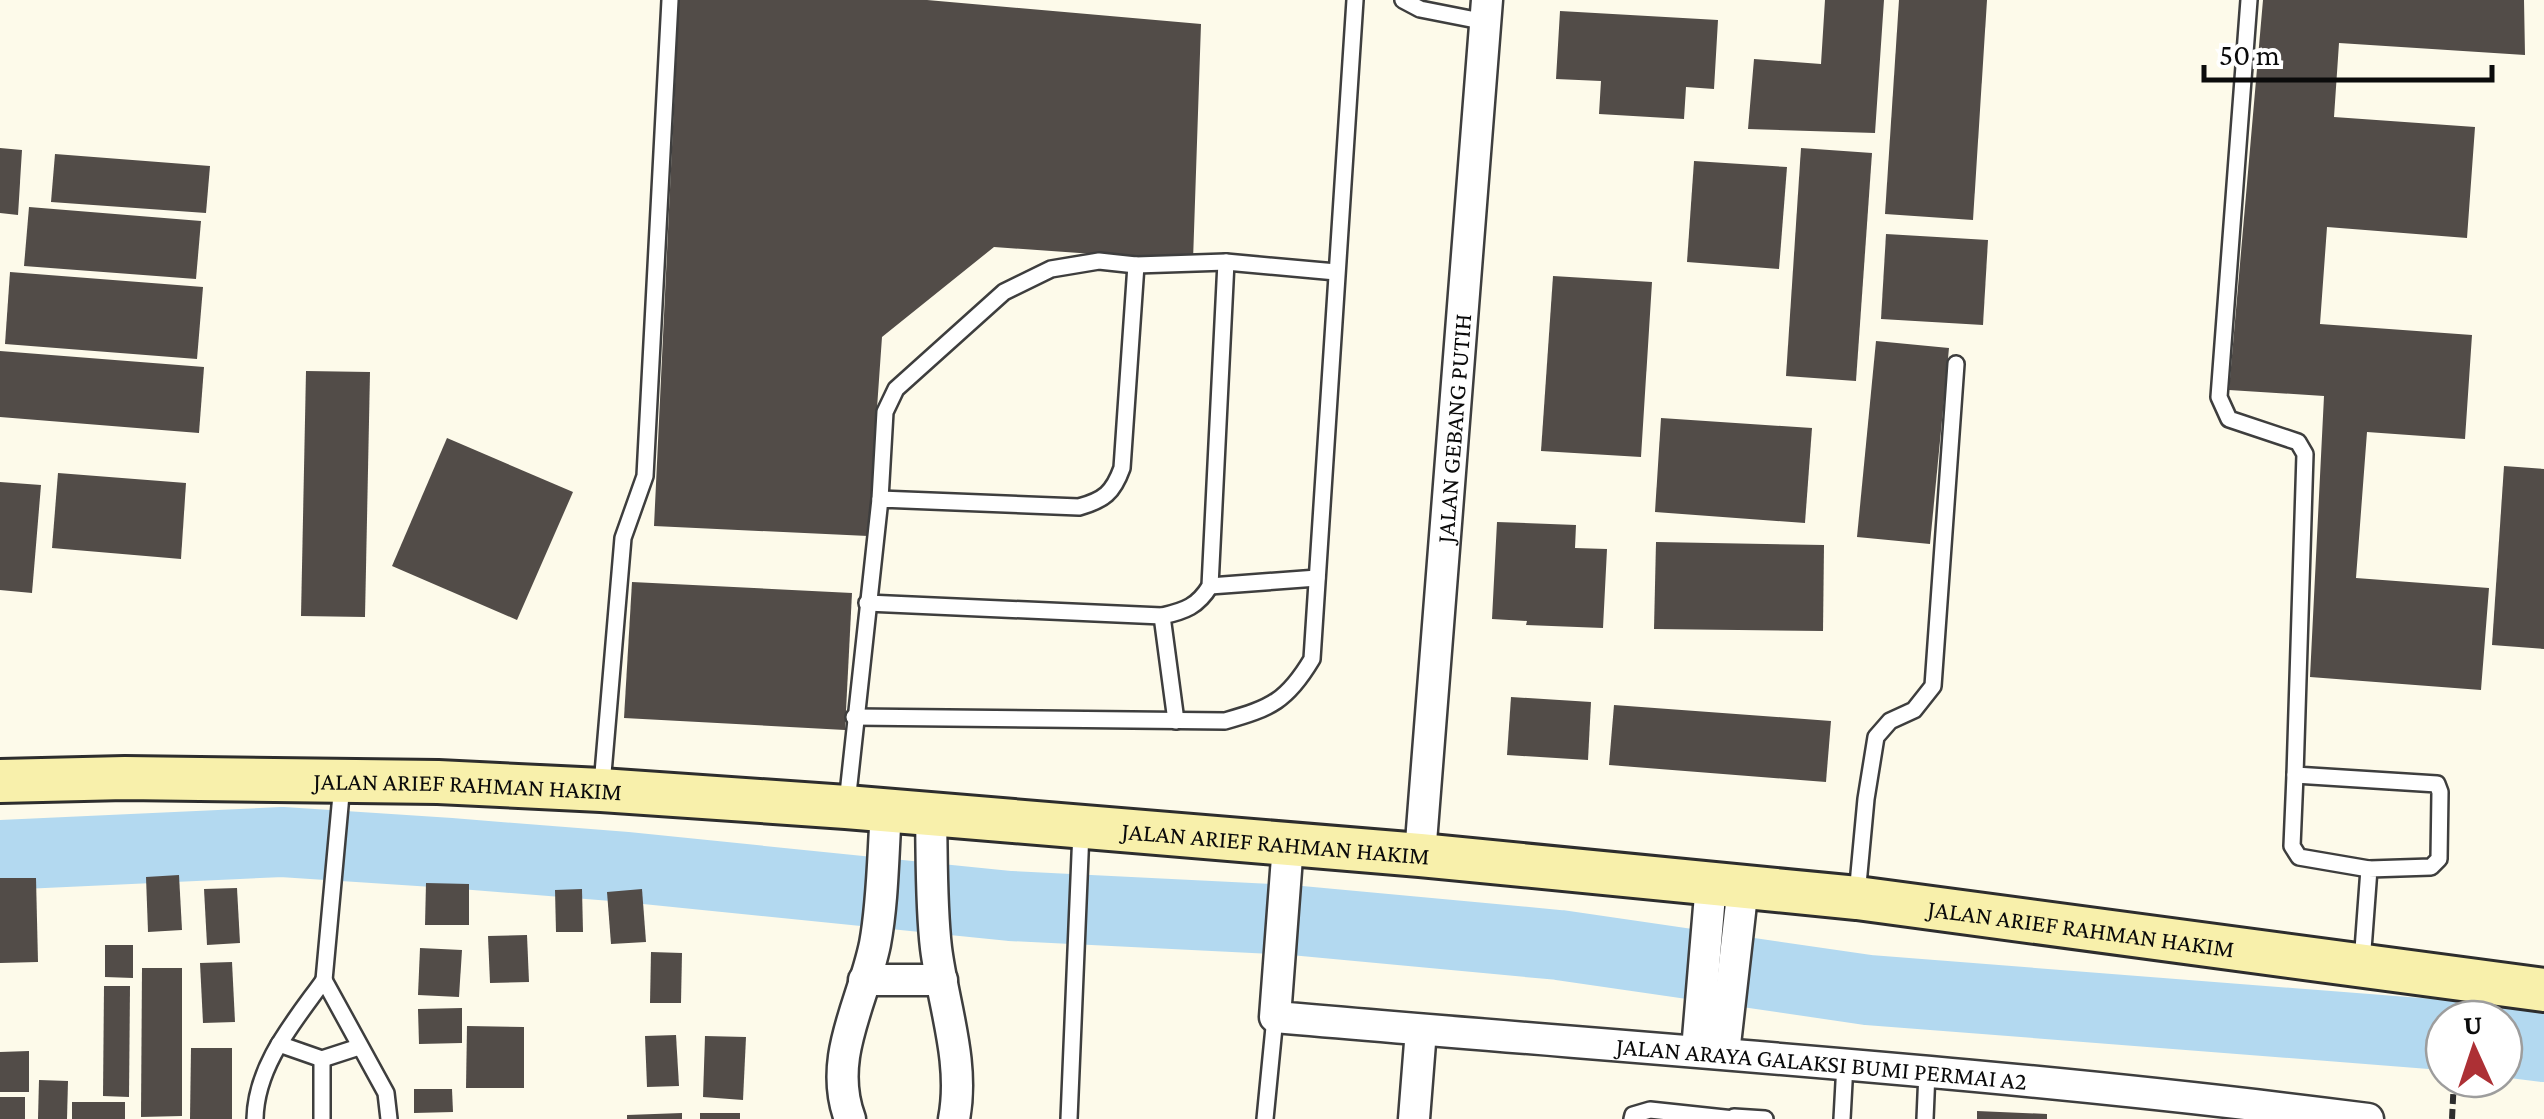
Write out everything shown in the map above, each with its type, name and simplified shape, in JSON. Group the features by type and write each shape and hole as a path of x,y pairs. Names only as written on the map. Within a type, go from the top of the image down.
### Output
{"main road":[{"name":"JALAN ARIEF RAHMAN HAKIM","path":"0,781 343,780 601,790 866,809 1081,828 1286,861 1420,856 1857,898 2544,990"}],"street":[{"name":"JALAN GEBANG PUTIH","path":"1420,856 1487,11"},
{"path":"850,1119 841,1069 875,943 882,873 866,809"},
{"path":"931,815 936,948 952,1040 957,1103 954,1119"},
{"path":"1275,1017 1286,861"},
{"path":"1710,1052 1727,885"},
{"path":"864,980 942,980"},
{"name":"JALAN ARAYA GALAKSI BUMI PERMAI A2","path":"1275,1017 1845,1064 2174,1106 2368,1119"},
{"path":"1414,1119 1420,1030"}],"lane":[{"path":"601,790 623,538 645,476 670,0"},
{"path":"854,717 1225,721 1270,708 1295,688 1312,659 1355,0"},
{"path":"1403,0 1420,10 1487,11"},
{"path":"2249,0 2220,397 2229,419 2298,442 2305,454 2294,775 2292,846 2299,857 2369,869 2431,867 2439,859 2437,784 2294,775"},
{"path":"866,809 854,717 880,499 886,412 896,389 1004,292 1051,270 1099,260 1136,265 1226,262 1336,272"},
{"path":"868,603 1162,616 1185,611 1202,600 1210,586 1226,262"},
{"path":"880,499 1078,507 1099,501 1114,491 1122,468 1136,265"},
{"path":"1857,898 1876,737 1890,721 1914,710 1933,686 1956,364"},
{"path":"1210,586 1318,578"},
{"path":"1162,616 1176,720"},
{"path":"255,1119 260,1082 279,1044 324,980 343,780"},
{"path":"1069,1119 1081,828"},
{"path":"2362,967 2369,869"},
{"path":"324,980 386,1093 389,1119"},
{"path":"1265,1119 1275,1017"},
{"path":"279,1044 322,1060 359,1047"},
{"path":"322,1060 322,1119"},
{"path":"1842,1119 1845,1064"},
{"path":"1925,1119 1928,1072"},
{"path":"1632,1119 1650,1110 1765,1119"}],"building":[{"path":"679,0 927,0 1201,24 1193,261 994,247 882,337 868,536 654,526"},
{"path":"1825,0 1884,0 1875,133 1748,129 1754,59 1821,64"},
{"path":"1899,0 1987,0 1973,220 1885,214"},
{"path":"2263,0 2524,0 2525,55 2339,43 2334,117 2475,127 2467,238 2327,227 2320,324 2472,335 2465,439 2367,432 2356,578 2489,588 2481,690 2310,677 2324,396 2229,390"},
{"path":"1560,11 1718,20 1714,89 1686,87 1684,119 1599,114 1601,81 1556,79"},
{"path":"0,148 22,150 18,215 0,213"},
{"path":"1801,148 1872,153 1856,381 1786,376"},
{"path":"55,154 210,166 206,213 51,202"},
{"path":"1694,161 1787,167 1779,269 1687,262"},
{"path":"29,207 201,221 196,279 24,266"},
{"path":"1886,234 1988,240 1983,325 1881,319"},
{"path":"10,272 203,287 197,359 5,344"},
{"path":"1553,276 1652,282 1641,457 1541,451"},
{"path":"1876,341 1949,348 1930,544 1857,537"},
{"path":"0,351 204,367 199,433 0,417"},
{"path":"306,371 370,372 365,617 301,616"},
{"path":"1661,418 1812,428 1805,523 1655,512"},
{"path":"447,438 573,492 517,620 392,566"},
{"path":"2504,466 2544,469 2544,649 2492,645"},
{"path":"58,473 186,483 181,559 52,548"},
{"path":"0,482 41,485 32,593 0,590"},
{"path":"1497,522 1576,525 1575,548 1607,549 1603,628 1526,625 1527,621 1492,619"},
{"path":"1656,542 1824,545 1823,631 1654,629"},
{"path":"632,582 852,593 845,730 624,718"},
{"path":"1511,697 1591,702 1588,760 1507,755"},
{"path":"1614,705 1831,721 1826,782 1609,765"},
{"path":"179,875 182,930 148,932 146,877"},
{"path":"0,878 36,878 38,962 0,963"},
{"path":"426,883 469,884 469,925 425,925"},
{"path":"237,888 240,943 207,945 204,889"},
{"path":"582,889 583,932 556,932 555,890"},
{"path":"642,889 646,942 611,944 607,892"},
{"path":"527,935 529,982 490,983 488,936"},
{"path":"105,945 133,945 133,978 105,977"},
{"path":"420,948 462,950 459,997 418,995"},
{"path":"651,952 682,953 681,1003 650,1003"},
{"path":"232,962 235,1022 203,1023 200,963"},
{"path":"142,968 182,968 182,1116 141,1117"},
{"path":"104,986 130,986 129,1097 103,1096"},
{"path":"462,1008 462,1043 419,1044 418,1009"},
{"path":"467,1026 524,1027 524,1088 466,1088"},
{"path":"676,1035 679,1086 647,1087 645,1036"},
{"path":"705,1036 746,1037 743,1100 703,1097"},
{"path":"191,1048 232,1048 232,1119 190,1119"},
{"path":"29,1051 29,1092 0,1092 0,1052"},
{"path":"39,1080 68,1081 67,1119 38,1119"},
{"path":"414,1089 452,1089 453,1112 414,1113"},
{"path":"0,1097 25,1097 25,1119 0,1119"},
{"path":"72,1102 125,1102 125,1119 72,1119"},
{"path":"1977,1111 2047,1114 2047,1119 1977,1119"},
{"path":"682,1113 682,1119 627,1119 627,1115"},
{"path":"700,1113 740,1113 740,1119 700,1119"}],"waterway":[{"path":"0,855 282,842 450,853 1010,906 1291,920 1559,945 1868,990 2424,1033"},
{"path":"2524,1044 2544,1047"}]}
